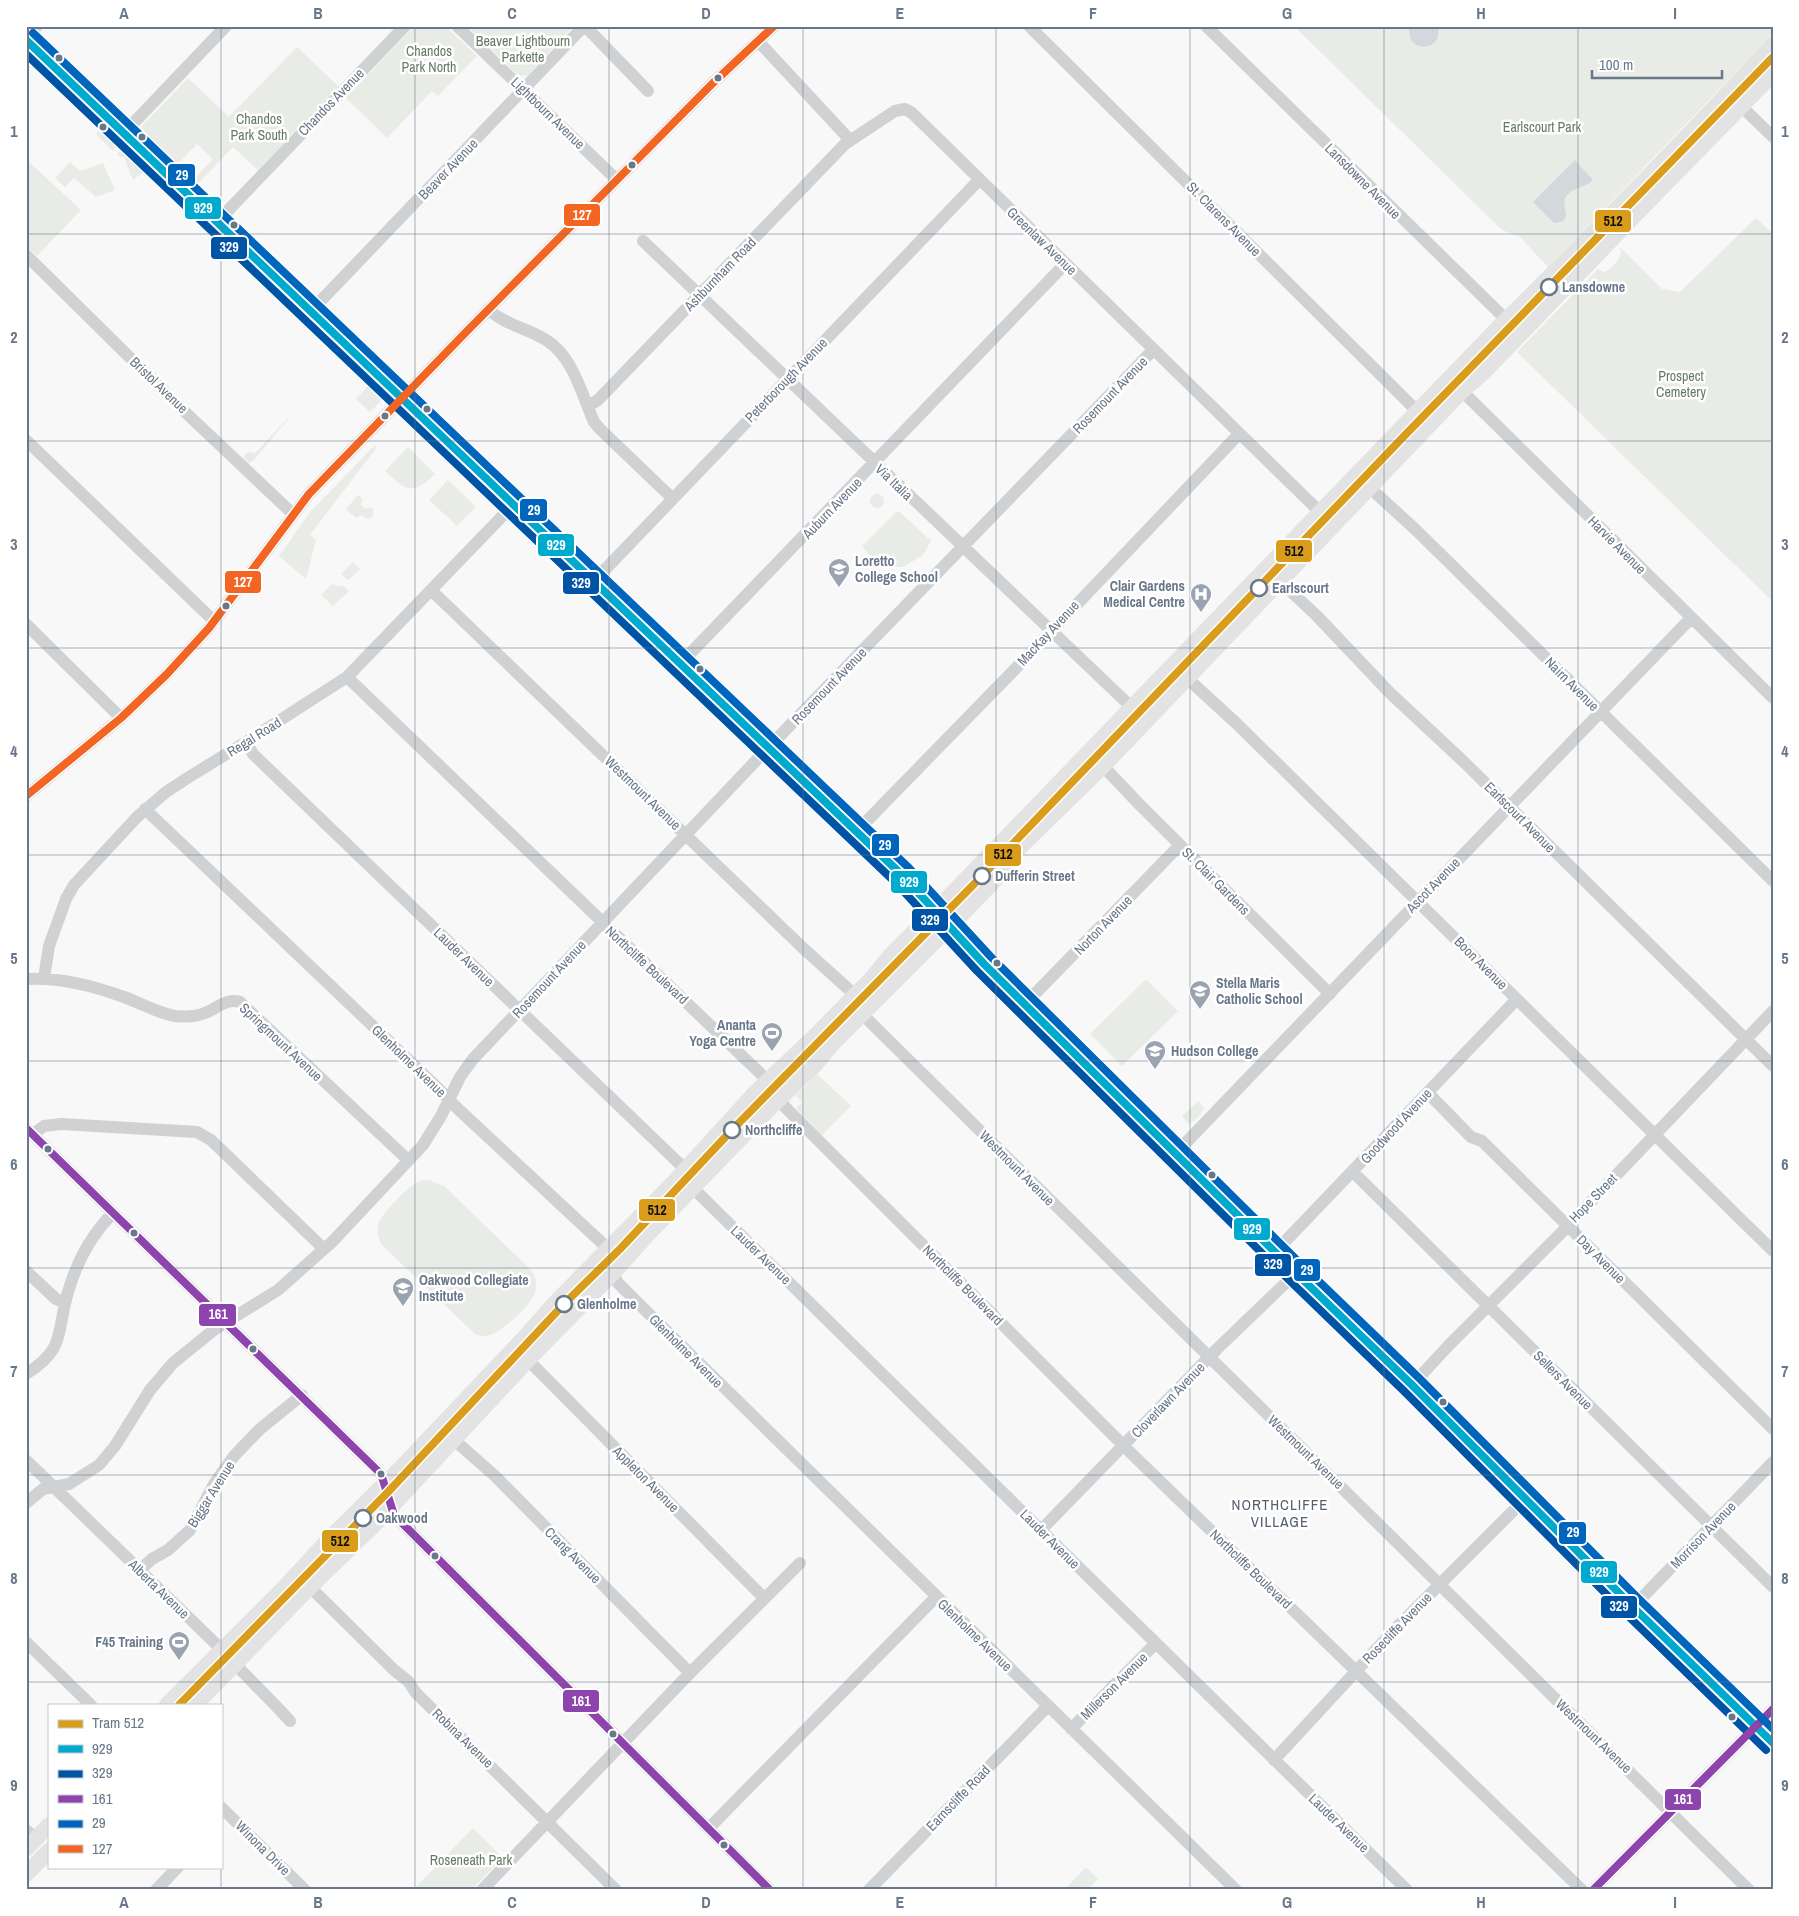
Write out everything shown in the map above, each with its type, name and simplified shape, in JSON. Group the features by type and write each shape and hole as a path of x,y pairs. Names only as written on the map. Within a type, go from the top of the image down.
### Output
{"main road":[{"path":"26,38 857,831 902,875 949,927 1025,1004 1296,1273 1412,1385 1632,1607 1773,1742"},
{"path":"168,1704 308,1563 526,1336 554,1304 686,1170 767,1082 855,995 890,956 1267,569 1506,320 1569,258 1773,45"},
{"path":"196,1704 358,1540 778,1100 815,1065 862,1014 995,880 1017,850 1103,766 1462,391 1482,374 1773,74"},
{"path":"29,1839 48,1826"},
{"path":"26,1874 48,1852"}],"street":[{"path":"26,38 37,26"},
{"path":"124,133 226,26"},
{"name":"Chandos Avenue","path":"217,222 405,26"},
{"name":"Lightbourn Avenue","path":"457,26 617,180"},
{"path":"584,26 648,90"},
{"name":"Beaver Avenue","path":"311,311 584,26"},
{"path":"26,796 121,718 167,674 214,621 309,494 713,83 774,26"},
{"name":"St. Clarens Avenue","path":"1029,26 1418,412"},
{"name":"Lansdowne Avenue","path":"1206,26 1521,334"},
{"path":"758,41 850,140"},
{"path":"1741,106 1773,137"},
{"name":"Greenlaw Avenue","path":"850,140 895,110 905,109 912,113 1321,513"},
{"name":"Ashburnham Road","path":"588,406 598,400 850,140"},
{"name":"Peterborough Avenue","path":"594,581 980,180"},
{"name":"Via Italia","path":"643,241 1146,721"},
{"name":"Bristol Avenue","path":"26,255 202,428 293,514"},
{"name":"Auburn Avenue","path":"680,664 1066,264"},
{"path":"488,310 502,320 539,336 554,346 569,365 600,429 672,498"},
{"name":"Rosemount Avenue","path":"26,1503 36,1493 53,1486 68,1484 99,1465 115,1446 134,1413 161,1376 199,1342 278,1290 324,1250 360,1213 431,1133 460,1077 473,1059 768,748 1153,350"},
{"name":"Harvie Avenue","path":"1462,391 1773,698"},
{"name":"MacKay Avenue","path":"857,831 1239,434"},
{"path":"26,440 214,621"},
{"name":"Nairn Avenue","path":"1370,488 1416,530 1773,881"},
{"name":"Regal Road","path":"44,978 49,946 58,915 74,886 100,855 145,809 189,777 347,677 514,504"},
{"name":"Earlscourt Avenue","path":"1267,569 1316,616 1390,693 1773,1066"},
{"name":"Westmount Avenue","path":"432,590 810,955 855,995"},
{"name":"Ascot Avenue","path":"1176,1153 1691,618"},
{"path":"26,624 121,718"},
{"name":"Northcliffe Boulevard","path":"347,677 719,1034 767,1082 778,1100 1124,1445 1582,1890"},
{"name":"Boon Avenue","path":"1187,678 1237,724 1773,1251"},
{"name":"Lauder Avenue","path":"246,742 260,760 686,1170"},
{"name":"St. Clair Gardens","path":"1103,766 1330,994"},
{"name":"Glenholme Avenue","path":"145,809 456,1107 602,1243 607,1251 617,1282 936,1598 1235,1889"},
{"name":"Norton Avenue","path":"1025,1004 1180,845"},
{"path":"26,979 44,978"},
{"name":"Springmount Avenue","path":"44,978 110,992 162,1013 176,1016 193,1016 226,1002 233,1000 240,1002 408,1160"},
{"name":"Goodwood Avenue","path":"1275,1252 1517,999"},
{"name":"Hope Street","path":"1412,1385 1773,1011"},
{"name":"Westmount Avenue","path":"862,1014 1750,1890"},
{"name":"Day Avenue","path":"1428,1093 1471,1137 1482,1141 1773,1429"},
{"path":"324,1250 211,1140 197,1132 61,1124 44,1126 30,1131 382,1474 386,1482 390,1506 394,1515 403,1525 770,1890"},
{"name":"Sellers Avenue","path":"1353,1172 1773,1588"},
{"name":"Lauder Avenue","path":"694,1188 1407,1890"},
{"path":"26,1374 42,1363 55,1347 61,1331 65,1303 76,1270 87,1246 98,1229 114,1213"},
{"path":"26,1271 56,1299 65,1303"},
{"name":"Cloverlawn Avenue","path":"1041,1530 1296,1273"},
{"name":"Appleton Avenue","path":"528,1360 764,1598"},
{"name":"Biggar Avenue","path":"140,1570 152,1559 168,1550 190,1530 214,1484 234,1456 260,1429 302,1395"},
{"name":"Crang Avenue","path":"453,1439 494,1475 690,1673"},
{"name":"Alberta Avenue","path":"26,1460 222,1651 290,1721"},
{"name":"Morrison Avenue","path":"1632,1607 1773,1462"},
{"name":"Rosecliffe Avenue","path":"1274,1760 1356,1670 1524,1500"},
{"path":"482,1890 690,1673 800,1563"},
{"name":"Robina Avenue","path":"310,1587 394,1670 408,1681 416,1693 616,1890"},
{"path":"709,1828 936,1598"},
{"path":"26,1642 89,1704"},
{"name":"Millerson Avenue","path":"1071,1729 1156,1643"},
{"name":"Earnscliffe Road","path":"869,1890 1048,1706"},
{"path":"1593,1890 1773,1709"},
{"name":"Winona Drive","path":"222,1808 304,1890"},
{"path":"156,1890 177,1868"}],"green space":[{"name":"Chandos Park North","path":"414,26 445,26 477,56 438,96 432,91 387,138 346,98"},
{"name":"Beaver Lightbourn Parkette","path":"473,26 574,26 528,75 522,76 518,75 470,29"},
{"name":"Earlscourt Park","path":"1294,26 1773,26 1773,34 1548,267 1520,237 1502,230"},
{"name":"Chandos Park South","path":"297,47 338,86 258,170 233,147 195,187 184,176 190,172 196,177 213,159 197,144 175,167 141,134 142,126 188,78 229,117"},
{"path":"102,128 118,143 113,151 96,134"},
{"path":"123,148 146,170 133,180 124,157 121,158 117,154"},
{"path":"28,161 81,210 37,256 26,246 26,163"},
{"path":"70,162 80,171 103,163 115,190 96,197 74,178 65,187 55,178"},
{"name":"Prospect Cemetery","path":"1756,218 1773,234 1773,602 1517,352 1598,269 1604,272 1614,265 1620,255 1620,247 1662,289 1680,292"},
{"path":"369,385 381,396 380,402 370,412 356,399"},
{"path":"293,413 254,460 249,463 244,458 245,454 250,452 254,454"},
{"path":"375,445 377,447 310,535 316,540 306,579 279,556 311,511"},
{"path":"408,447 435,474 415,488 404,487 385,471"},
{"path":"448,480 476,507 457,526 429,500"},
{"path":"874,494 880,494 884,501 880,508 874,508 870,504 870,498"},
{"path":"358,495 363,499 361,505 366,509 371,507 374,510 372,517 368,519 361,515 356,518 346,509"},
{"path":"896,512 900,512 931,541 923,555 903,567 886,567 875,561 862,546"},
{"path":"353,562 360,569 348,580 341,574"},
{"path":"332,584 340,587 342,585 349,591 333,606 321,595"},
{"path":"1146,979 1178,1011 1122,1066 1090,1034"},
{"path":"817,1074 851,1106 822,1135 796,1108 802,1102 796,1096"},
{"path":"1198,1101 1204,1107 1196,1119 1188,1124 1182,1116"},
{"path":"429,1180 444,1186 534,1274 536,1281 535,1294 530,1302 512,1320 492,1334 483,1336 475,1334 379,1240 378,1225 385,1213 414,1184"},
{"name":"Roseneath Park","path":"473,1828 503,1858 471,1890 413,1890"},
{"path":"1086,1867 1098,1879 1087,1890 1064,1890"}],"shaded area":[{"path":"1410,26 1438,26 1438,35 1435,41 1424,47 1413,42 1410,35"},
{"path":"1575,160 1593,180 1568,195 1564,202 1566,217 1560,222 1554,223 1533,202"}],"tram line":[{"name":"512","path":"180,1704 388,1492 564,1304 620,1249 732,1130 982,876 1408,432 1773,57"}],"transit line":[{"name":"127","path":"26,796 121,718 167,674 209,628 309,494 469,329 713,83 774,26"},
{"name":"29","path":"33,33 909,868 991,957 1419,1378 1638,1598 1773,1729"},
{"name":"929","path":"26,40 902,875 984,964 1412,1385 1631,1605 1773,1743"},
{"name":"329","path":"26,54 895,882 977,971 1405,1392 1624,1612 1766,1750"},
{"name":"161","path":"26,1128 381,1474 394,1515 770,1890"},
{"name":"161","path":"1593,1890 1773,1709"}],"place":[{"name":"Lansdowne","path":"1549,287"},
{"name":"Loretto College School","path":"839,588"},
{"name":"Earlscourt","path":"1259,588"},
{"name":"Clair Gardens Medical Centre","path":"1201,613"},
{"name":"Dufferin Street","path":"982,876"},
{"name":"Stella Maris Catholic School","path":"1200,1010"},
{"name":"Ananta Yoga Centre","path":"772,1052"},
{"name":"Hudson College","path":"1155,1070"},
{"name":"Northcliffe","path":"732,1130"},
{"name":"Glenholme","path":"564,1304"},
{"name":"Oakwood Collegiate Institute","path":"403,1307"},
{"name":"Oakwood","path":"363,1518"},
{"name":"F45 Training","path":"179,1661"}],"district":[{"name":"NORTHCLIFFE VILLAGE","path":"1280,1512"}]}
